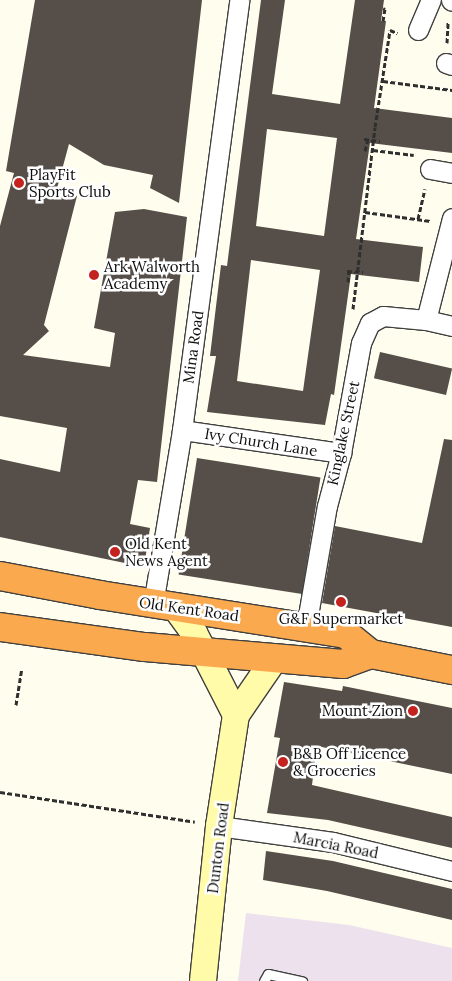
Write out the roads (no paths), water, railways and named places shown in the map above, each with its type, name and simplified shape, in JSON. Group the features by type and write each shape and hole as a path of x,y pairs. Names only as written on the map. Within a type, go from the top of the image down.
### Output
{"highway":[{"name":"Old Kent Road","path":"0,576 165,606 346,634 372,654 452,670"},
{"path":"0,627 103,642 343,664 372,654"}],"main road":[{"path":"165,606 204,652 236,716"},
{"name":"Dunton Road","path":"203,981 210,824 236,716 275,658"}],"street":[{"name":"Mina Road","path":"165,606 160,522 182,430 239,0"},
{"path":"418,30 431,0"},
{"path":"430,169 452,173"},
{"path":"452,218 426,320 452,326"},
{"name":"Kinglake Street","path":"306,627 327,506 341,453 361,343 359,315 426,320"},
{"name":"Ivy Church Lane","path":"182,430 341,453"},
{"name":"Marcia Road","path":"210,824 333,842 452,871"}],"lane":[{"path":"264,981 268,974 302,981"}],"place":[{"name":"PlayFit Sports Club","path":"19,183"},
{"name":"Ark Walworth Academy","path":"94,275"},
{"name":"Old Kent News Agent","path":"115,552"},
{"name":"G&F Supermarket","path":"341,602"},
{"name":"Mount Zion","path":"413,711"},
{"name":"B&B Off Licence & Groceries","path":"283,762"}]}
